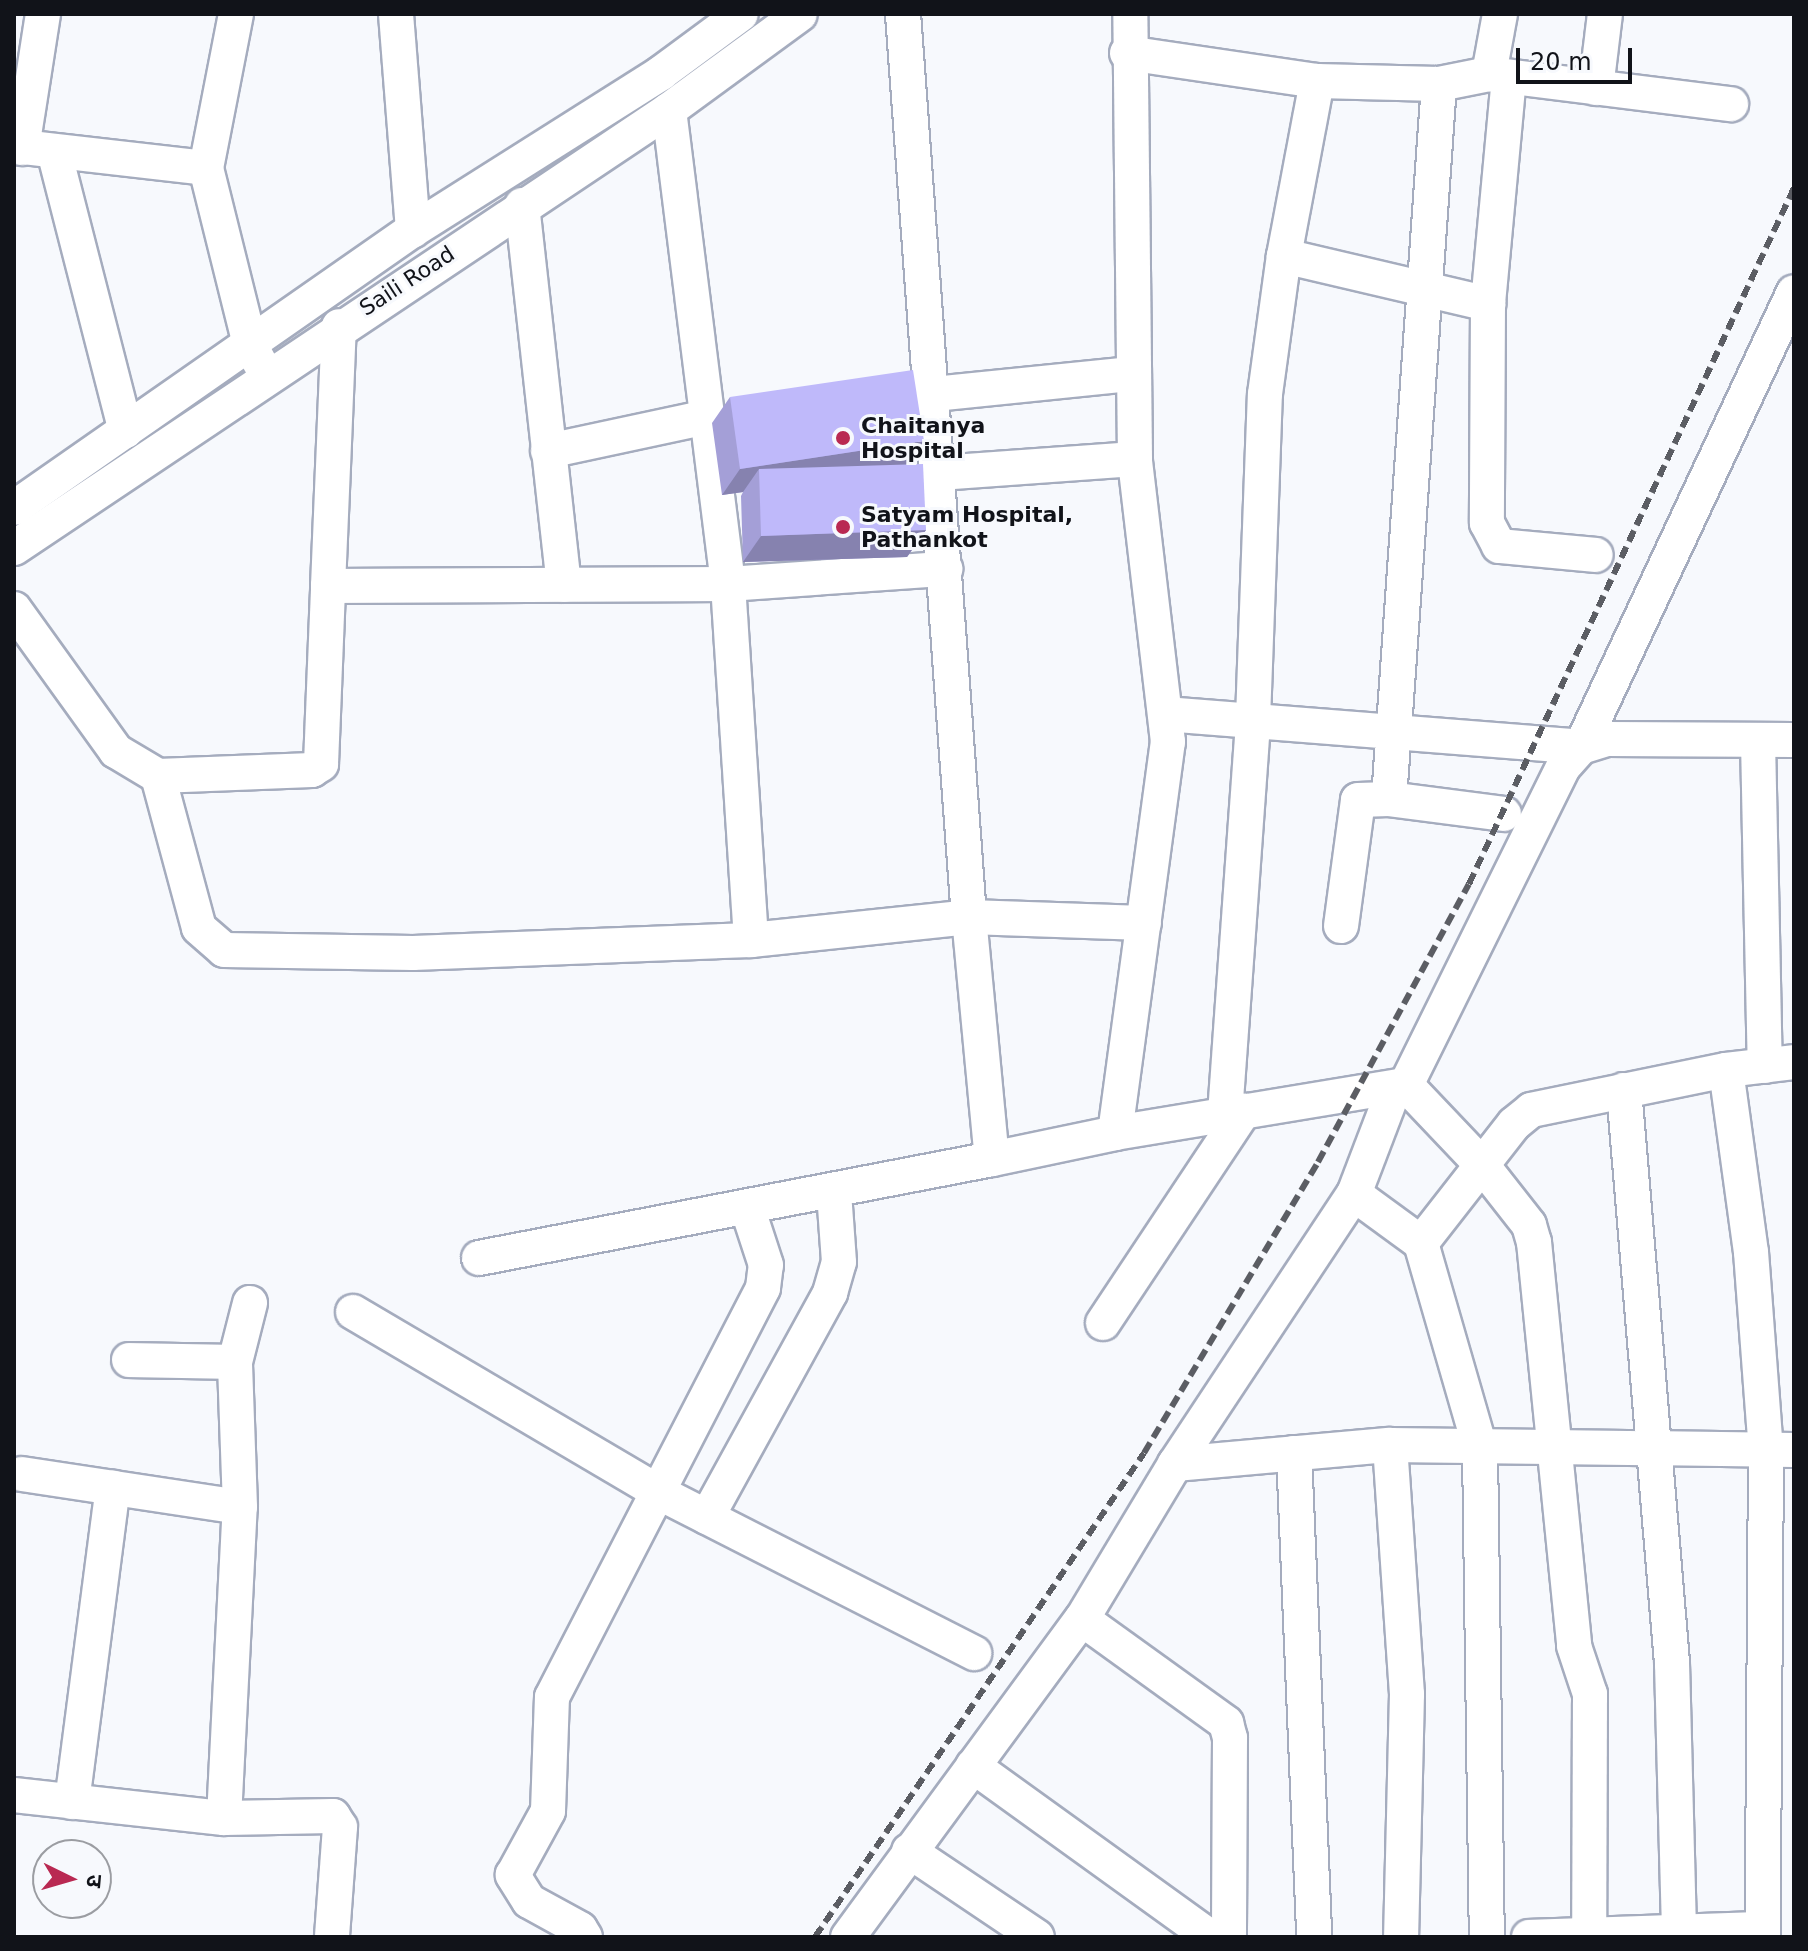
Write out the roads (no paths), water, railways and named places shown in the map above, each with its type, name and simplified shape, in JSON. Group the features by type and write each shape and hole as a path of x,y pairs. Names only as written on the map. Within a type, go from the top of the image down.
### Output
{"street":[{"path":"43,14 30,148 126,431"},
{"path":"236,14 206,168 250,345 268,377"},
{"path":"396,14 413,230"},
{"path":"14,508 413,230 661,73 741,14"},
{"name":"Saili Road","path":"14,548 339,326 669,110 800,14"},
{"path":"903,14 934,394 969,917 992,1159"},
{"path":"1115,1133 1168,742 1135,459 1127,53 1130,14"},
{"path":"1500,14 1488,304 1487,523 1491,536 1499,546 1596,555"},
{"path":"1596,88 1605,14"},
{"path":"1127,53 1317,81 1439,84 1499,75 1731,104"},
{"path":"1103,1323 1234,1112 1265,394 1284,256 1317,81"},
{"path":"1389,799 1439,84"},
{"path":"669,110 728,584 751,940"},
{"path":"30,148 206,168"},
{"path":"522,205 564,585"},
{"path":"1284,256 1488,304"},
{"path":"848,1937 1082,1619 1175,1464 1354,1194 1400,1087 1564,766 1581,747 1794,292"},
{"path":"14,609 116,751 158,776 312,770 321,764 339,326"},
{"path":"934,394 1132,374"},
{"path":"548,451 707,417"},
{"path":"939,473 1135,459"},
{"path":"328,586 728,584 945,569"},
{"path":"1165,714 1581,747 1607,739 1794,740"},
{"path":"1421,1243 1482,1165 1531,1110 1726,1070 1779,1064 1758,741"},
{"path":"158,776 199,928 224,950 413,953 751,940 969,917 1144,923"},
{"path":"1341,926 1358,800 1389,799 1504,814"},
{"path":"1529,1937 1763,1933 1780,1451 1726,1070"},
{"path":"479,1258 748,1210 1115,1133 1400,1087"},
{"path":"1400,1087 1482,1165 1529,1225 1534,1242 1574,1646 1590,1694 1589,1936"},
{"path":"1624,1090 1651,1451 1672,1663 1679,1936"},
{"path":"707,1517 830,1293 839,1262 834,1192"},
{"path":"1354,1194 1421,1243 1480,1448 1487,1937"},
{"path":"585,1937 580,1929 529,1901 513,1875 539,1836 548,1811 550,1710 555,1685 763,1288 766,1265 748,1210"},
{"path":"224,1818 240,1507 235,1362 250,1303"},
{"path":"353,1312 658,1492 974,1653"},
{"path":"129,1360 235,1362"},
{"path":"1175,1464 1390,1445 1780,1451"},
{"path":"1390,1445 1407,1694 1401,1937"},
{"path":"1294,1453 1314,1937"},
{"path":"22,1474 240,1507"},
{"path":"72,1802 113,1488"},
{"path":"1082,1619 1226,1723 1230,1738 1229,1937"},
{"path":"973,1766 1210,1937"},
{"path":"14,1795 224,1818 337,1818 332,1937"},
{"path":"909,1851 1037,1937"}],"railway":[{"path":"815,1937 1144,1453 1318,1162 1469,884 1794,188"}],"place":[{"name":"Chaitanya Hospital","path":"843,438"},
{"name":"Satyam Hospital, Pathankot","path":"843,527"}]}
